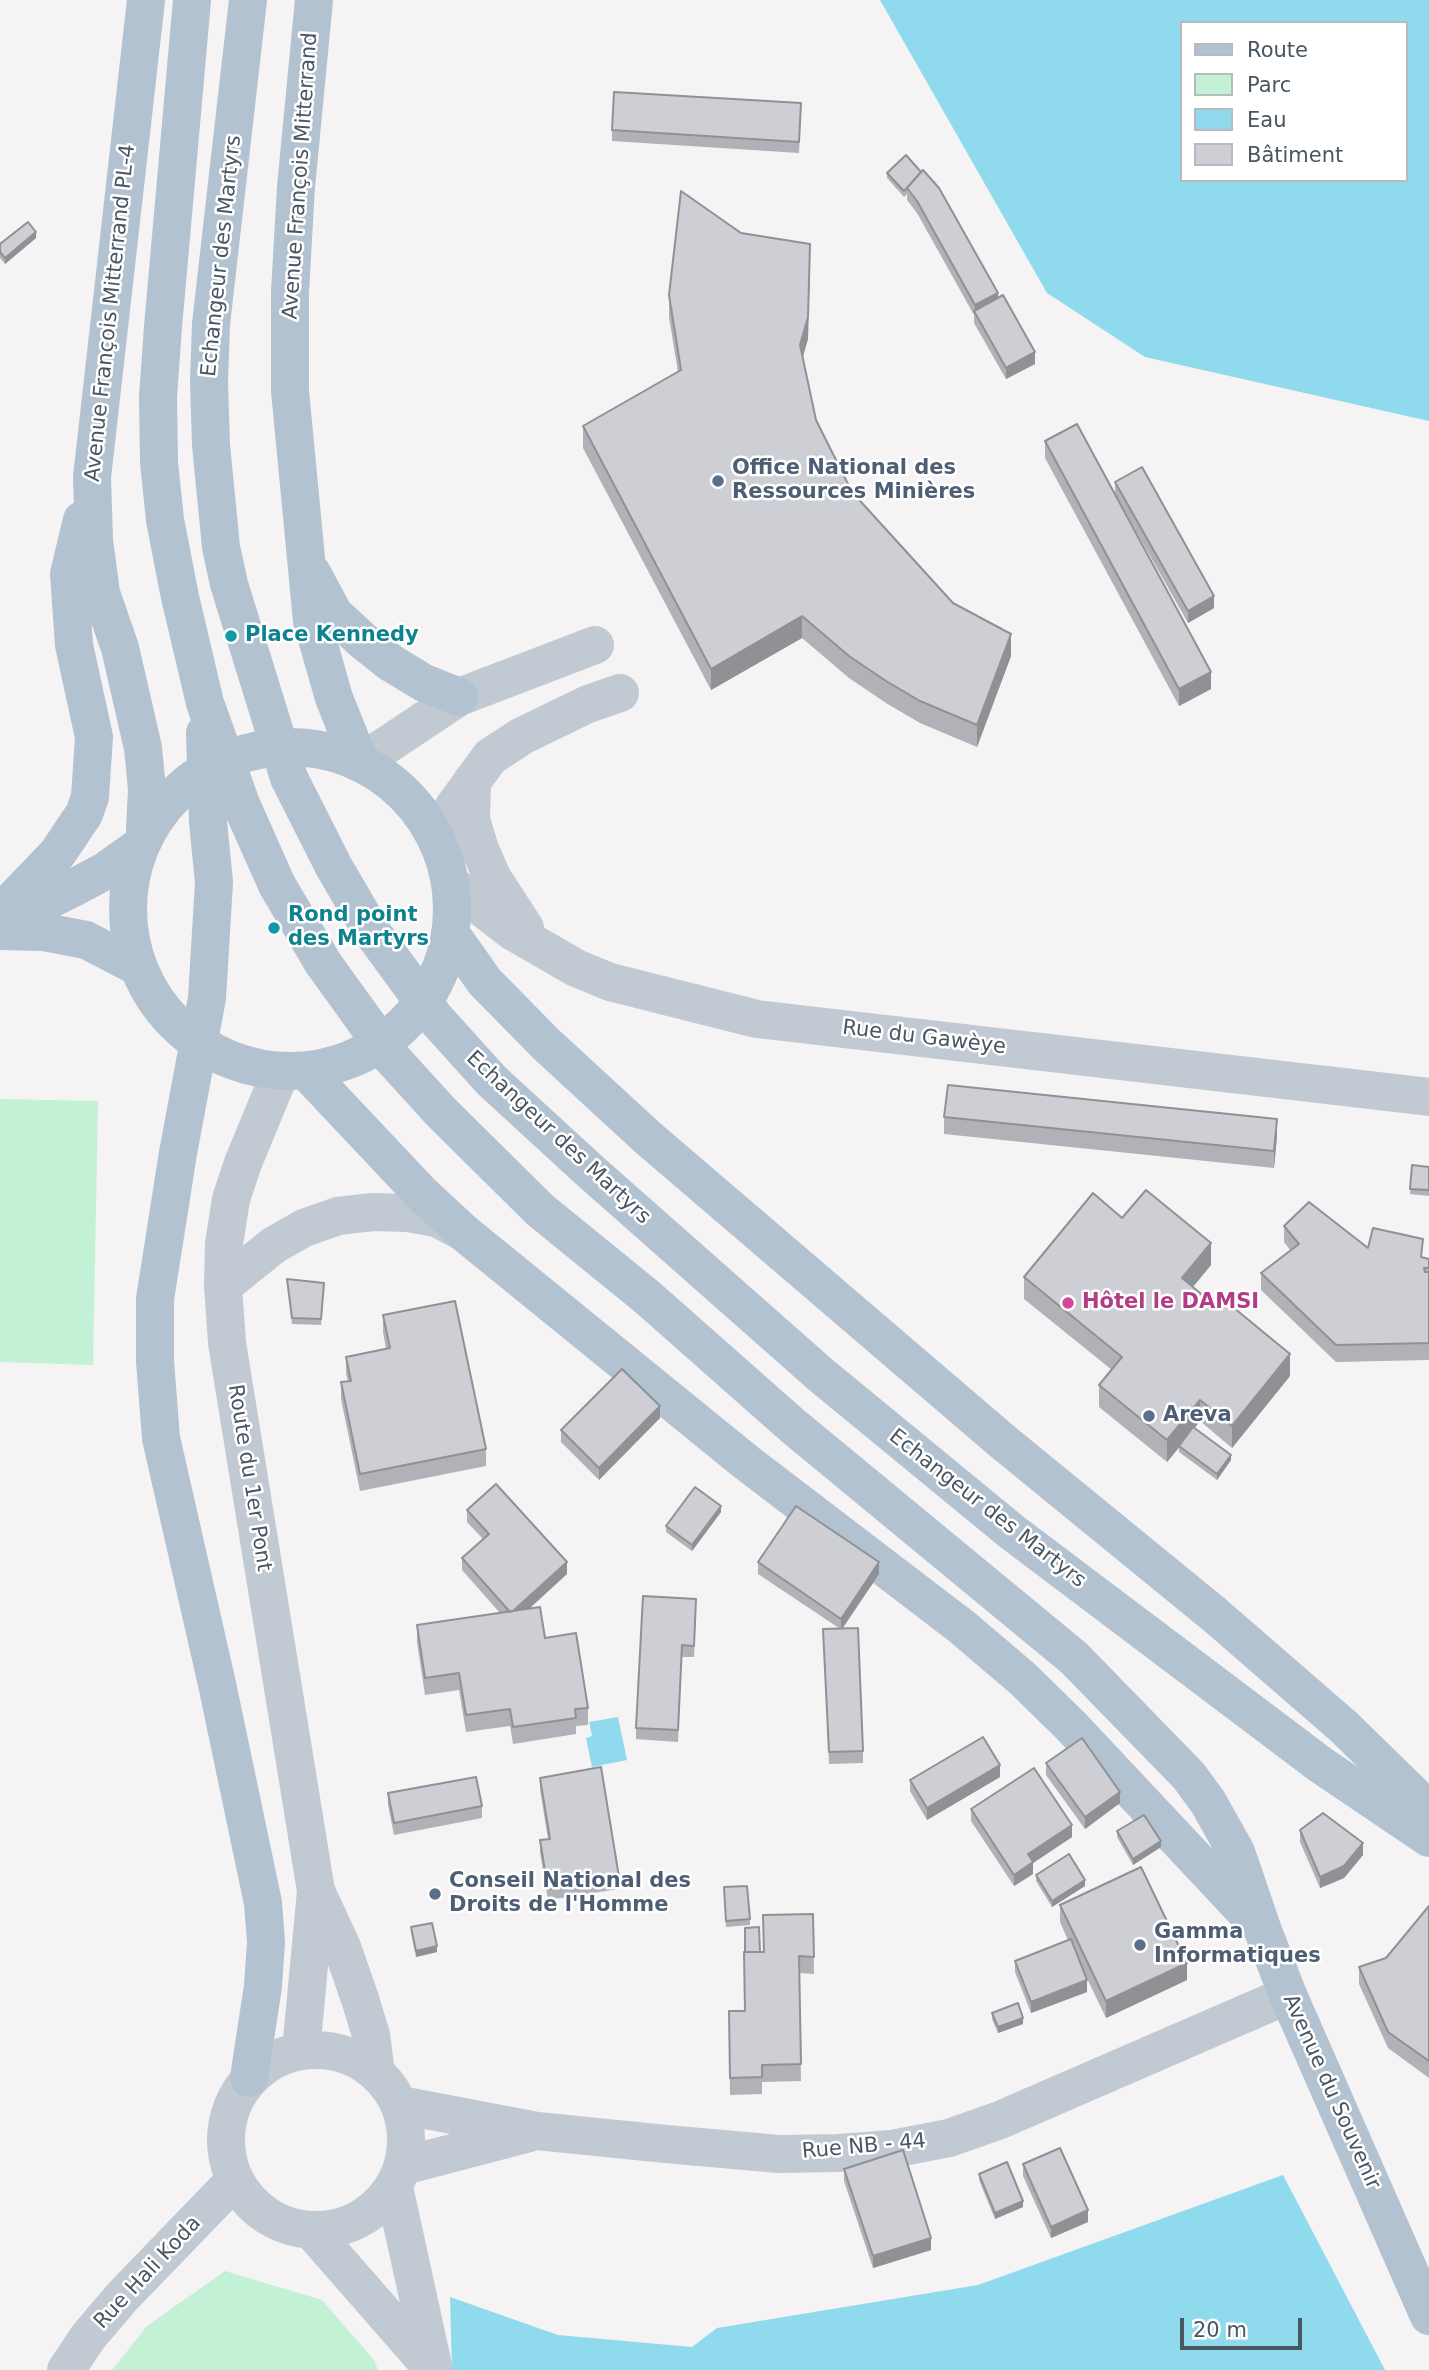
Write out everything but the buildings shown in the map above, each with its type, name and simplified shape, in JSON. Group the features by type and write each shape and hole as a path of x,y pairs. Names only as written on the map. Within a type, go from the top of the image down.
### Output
{"main road":[{"name":"Avenue François Mitterrand PL-4","path":"146,0 92,477 94,540 101,593 120,648 143,748 147,789 141,839 128,886 128,926 138,967 156,1000 182,1031 216,1054 254,1067 294,1071"},
{"path":"192,0 163,327 159,462 165,520 205,703 208,822 214,882 207,998 178,1153 155,1299 155,1361 161,1438 263,1903 266,1942 264,1975 249,2078"},
{"name":"Echangeur des Martyrs","path":"248,0 211,324 211,445 221,547 229,584 289,778 334,867 372,932 435,1018 492,1081 821,1376 1012,1532 1321,1765 1429,1838"},
{"name":"Avenue François Mitterrand","path":"314,0 296,187 290,292 290,391 312,621 334,698 360,763"},
{"path":"0,913 69,838 84,814 90,797 94,737 74,645 69,574 92,477"},
{"path":"308,565 334,614 362,640 413,676 459,697"},
{"name":"Avenue du Souvenir","path":"205,703 241,804 277,885 323,963 390,1056 441,1112 540,1210 647,1297 793,1426 1074,1658 1174,1759 1208,1802 1236,1852 1288,1994 1429,2316"},
{"path":"0,919 33,908 105,871 141,839 183,786 214,764 250,751 287,746 324,750 360,763 384,777 405,795 436,837 450,883 453,909 451,934 441,970 424,1004 398,1032 366,1054 331,1067 294,1071"},
{"path":"0,930 44,932 86,940 138,967"},
{"path":"451,934 485,982 546,1044 647,1137 1002,1441 1225,1623 1344,1727 1429,1810"},
{"path":"294,1071 463,1232 746,1462 962,1628 1023,1679 1071,1726 1263,1931"}],"street":[{"path":"360,763 459,697 595,645"},
{"path":"436,837 471,781 490,757 522,736 588,704 620,693"},
{"path":"471,781 471,820 480,849 492,877 541,949"},
{"name":"Rue du Gawèye","path":"450,883 512,931 576,968 610,982 757,1019 1429,1097"},
{"name":"Route du 1er Pont","path":"294,1071 243,1163 232,1199 224,1244 223,1286 227,1343 316,1891 301,2051"},
{"path":"223,1286 274,1245 304,1228 338,1216 373,1212 408,1213 436,1218 463,1232"},
{"name":"Route du 1er Pont","path":"316,1891 342,1947 360,1999 371,2035 376,2072"},
{"name":"Rue NB - 44","path":"400,2105 537,2131 779,2154 838,2153 892,2148 949,2138 1000,2120 1288,1994"},
{"path":"328,2050 354,2058 376,2072 390,2087 400,2105 405,2124 407,2143 399,2177 379,2206 360,2220 337,2229 312,2231 289,2227 266,2216 248,2200 235,2179 227,2154 227,2126 234,2101 249,2078 273,2060 301,2051 328,2050"},
{"name":"Rue NB - 44","path":"399,2177 537,2131"},
{"path":"399,2177 434,2370"},
{"name":"Rue Hali Koda","path":"66,2370 113,2307 235,2179"},
{"path":"312,2231 434,2370"}],"green space":[{"path":"0,1099 98,1101 93,1365 0,1362"},
{"path":"225,2271 322,2300 374,2360 378,2370 112,2370 147,2326"}],"water":[{"path":"880,0 1429,0 1429,421 1145,357 1047,293"},
{"path":"618,1717 627,1760 592,1767 586,1738 592,1736 589,1722"},
{"path":"1283,2175 1385,2370 452,2370 450,2297 558,2335 692,2347 717,2328 978,2285"}],"place":[{"name":"Office National des Ressources Minières","path":"718,481"},
{"name":"Place Kennedy","path":"231,636"},
{"name":"Rond point des Martyrs","path":"274,928"},
{"name":"Hôtel le DAMSI","path":"1068,1303"},
{"name":"Areva","path":"1149,1416"},
{"name":"Conseil National des Droits de l'Homme","path":"435,1894"},
{"name":"Gamma Informatiques","path":"1140,1945"}]}
